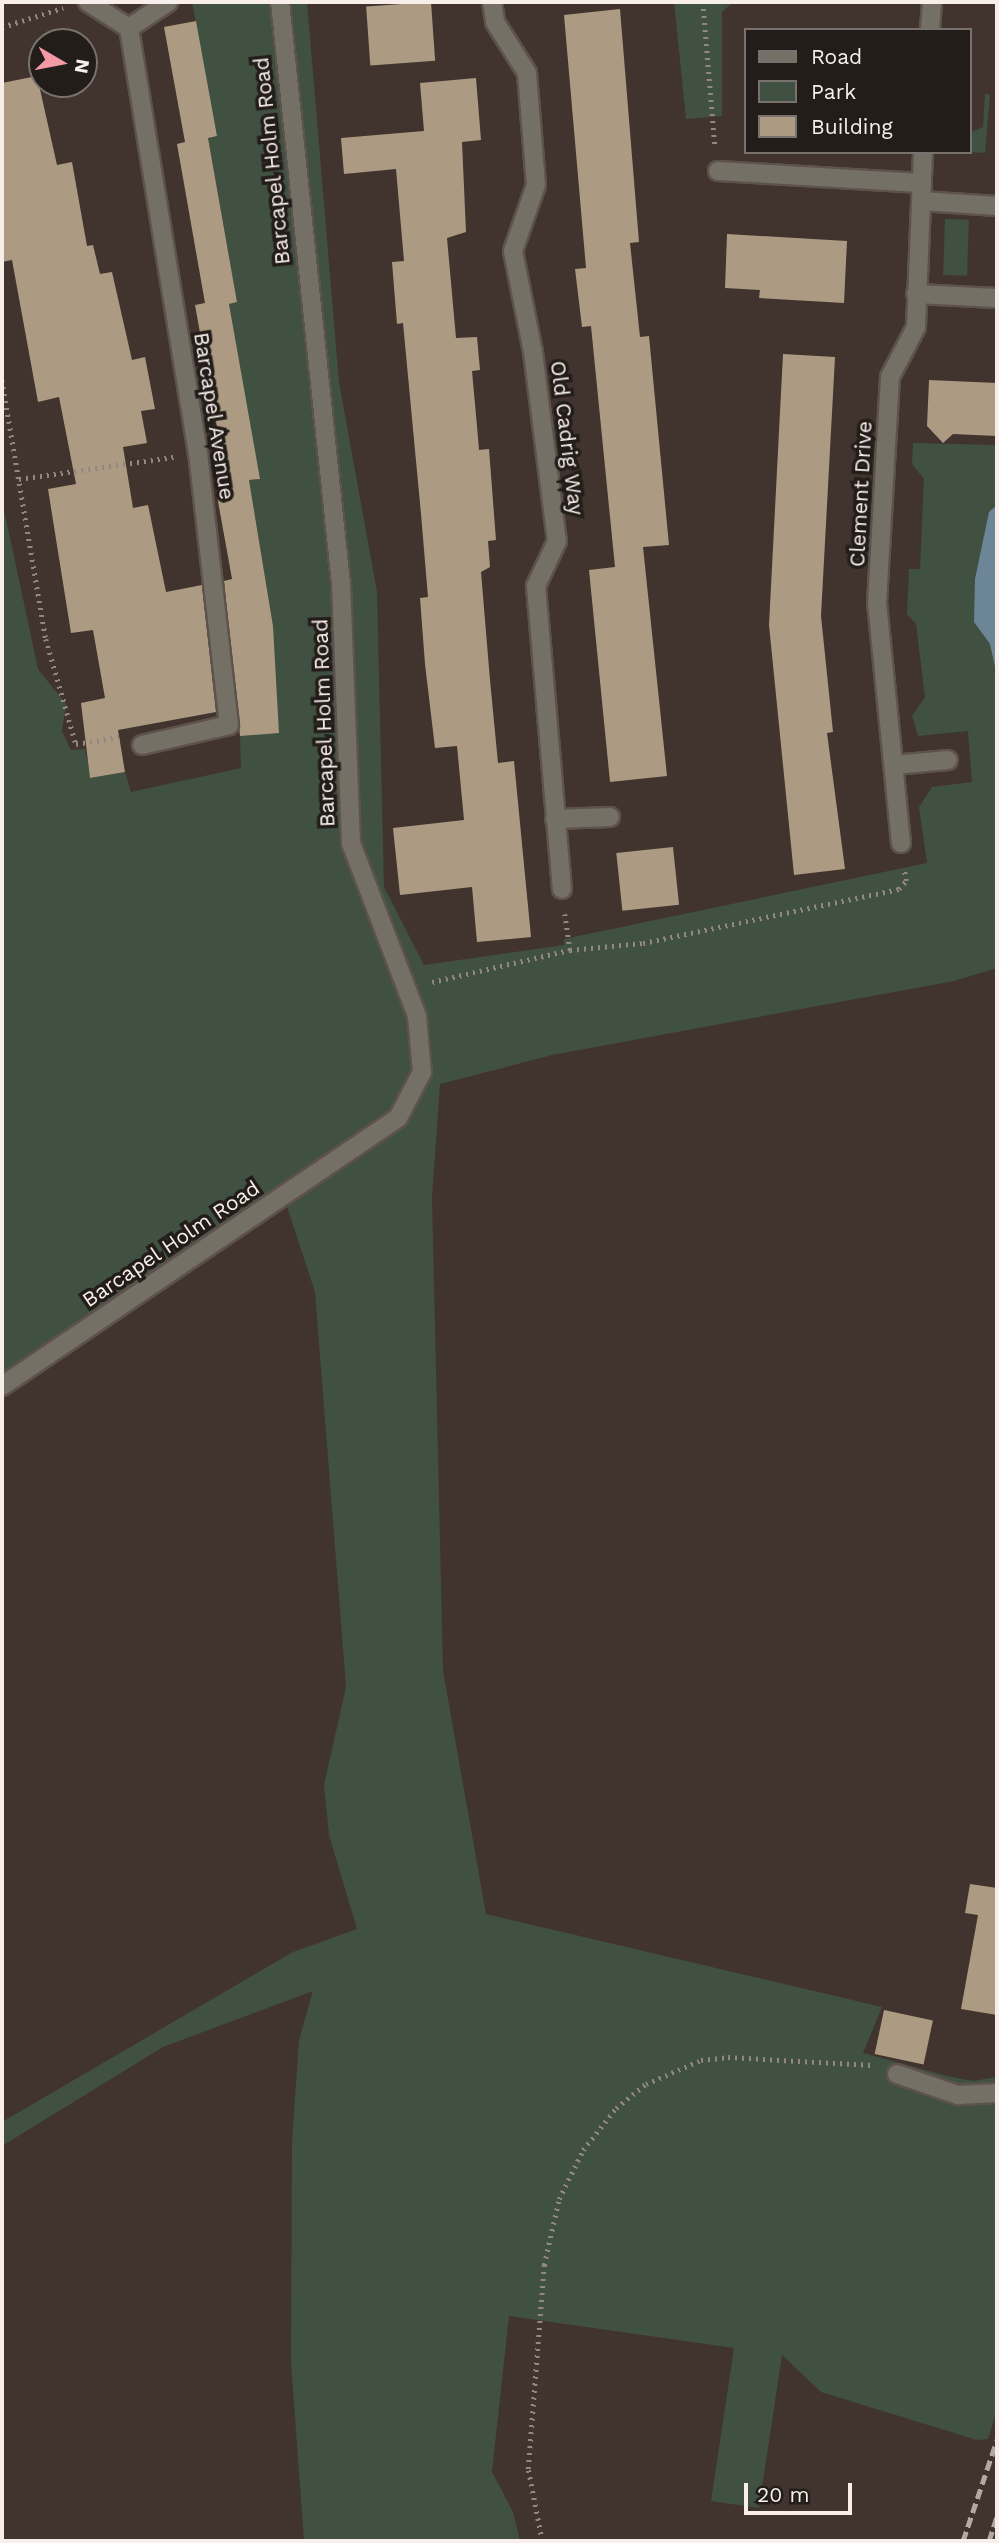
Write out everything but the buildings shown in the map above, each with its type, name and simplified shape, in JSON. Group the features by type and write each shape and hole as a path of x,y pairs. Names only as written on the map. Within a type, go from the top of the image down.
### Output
{"street":[{"path":"88,2 129,28 168,2"},
{"name":"Barcapel Holm Road","path":"2,1386 398,1118 422,1072 417,1016 351,843 341,584 280,2"},
{"name":"Old Cadrig Way","path":"492,2 495,22 527,73 535,171 536,185 513,251 533,352 557,541 536,586 562,889"},
{"path":"930,28 932,2"},
{"name":"Barcapel Avenue","path":"129,28 198,454 229,726 142,745"},
{"name":"Clement Drive","path":"901,843 877,603 890,377 916,327 923,154"},
{"path":"718,171 921,192 997,206"},
{"path":"916,294 997,298"},
{"path":"894,765 948,760"},
{"path":"555,819 610,817"},
{"path":"897,2074 958,2095 997,2093"}],"path":[{"path":"2,27 41,18 76,2"},
{"path":"703,2 718,171"},
{"path":"2,380 46,639 76,744 139,733 142,745"},
{"path":"19,479 198,454"},
{"path":"407,989 570,950 643,943 899,888"},
{"path":"562,889 570,950"},
{"path":"542,2541 528,2469 545,2304 544,2265 559,2199 583,2150 626,2100 672,2069 701,2060 728,2057 872,2065 897,2074"}],"green space":[{"path":"192,2 307,2 339,382 377,592 384,887 424,965 564,945 564,939 927,863 919,807 932,787 972,782 968,731 918,736 912,716 925,697 916,624 907,614 909,569 920,569 924,479 912,464 913,443 997,445 997,968 954,981 552,1055 440,1084 432,1198 443,1671 486,1914 882,2007 863,2053 973,2081 997,2077 997,2409 988,2439 977,2440 821,2392 782,2355 759,2508 711,2501 734,2348 509,2316 492,2472 513,2512 520,2541 304,2541 291,2362 292,2142 299,2040 313,1991 163,2047 2,2146 2,2122 293,1952 357,1929 329,1835 324,1785 346,1687 315,1292 280,1185 2,1379 2,500 38,669 66,704 62,731 71,750 85,749 91,778 125,772 131,792 241,768 240,736 273,626 249,480 259,479 229,304 237,302 208,138 217,136"},
{"path":"674,2 733,2 722,12 722,116 686,119"},
{"path":"985,93 990,95 985,153 971,152 971,132 983,127"},
{"path":"945,219 969,220 967,276 943,275"}],"water":[{"path":"997,505 997,676 990,644 974,622 975,579 989,512"}],"railway":[{"path":"963,2541 997,2440"},
{"path":"989,2541 997,2517"}]}
